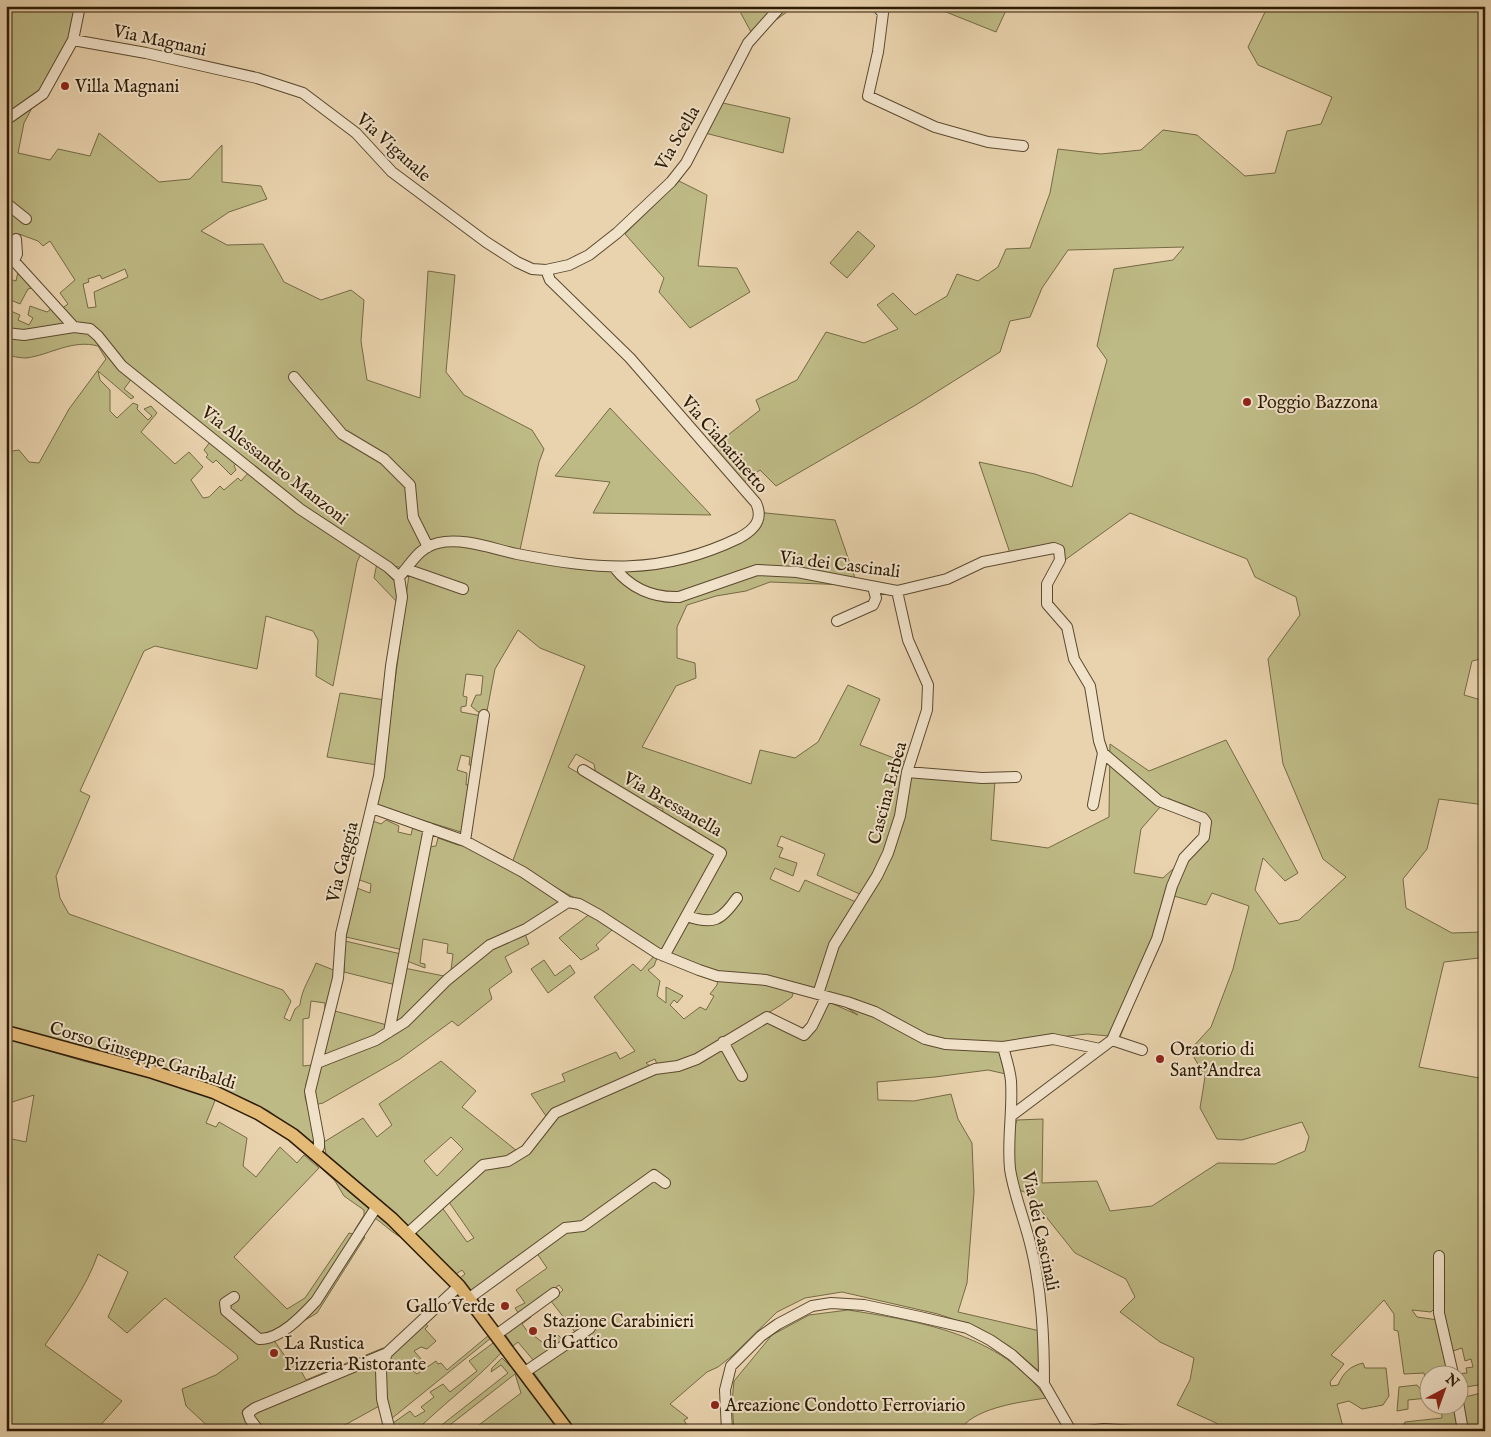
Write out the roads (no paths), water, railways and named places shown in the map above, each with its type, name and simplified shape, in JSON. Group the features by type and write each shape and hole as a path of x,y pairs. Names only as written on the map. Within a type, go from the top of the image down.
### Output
{"main road":[{"name":"Corso Giuseppe Garibaldi","path":"6,1032 153,1072 214,1092 238,1102 275,1123 315,1153 377,1206 459,1286 568,1431"}],"street":[{"path":"6,120 43,94 73,40 80,6"},
{"name":"Via Scella","path":"546,270 569,265 589,255 617,233 671,182 686,163 748,43 781,6"},
{"path":"876,6 883,13 878,52 868,96 935,127 988,142 1023,146"},
{"name":"Via Magnani","path":"73,40 146,53 241,74"},
{"name":"Via Viganale","path":"241,74 303,93 356,133 392,172 486,242 517,262 532,269 546,270"},
{"path":"6,202 26,219"},
{"path":"16,239 17,254 14,261 74,327"},
{"name":"Via Ciabatinetto","path":"428,547 439,543 468,544 566,561 614,567 644,567 665,563 730,542 754,528 760,517 759,510 749,495 630,358 550,280 546,270"},
{"name":"Via Alessandro Manzoni","path":"6,333 24,335 84,327 98,336 122,366 300,509 403,573"},
{"path":"294,377 342,434 384,459 410,485 413,517 428,547 414,556 403,573 463,589"},
{"name":"Via dei Cascinali","path":"566,561 622,578 642,591 666,597 679,597 756,570 798,572 897,591 948,579 983,562 1054,548 1059,550 1060,560 1047,584 1047,604 1067,627 1074,659 1090,686 1099,741 1103,752"},
{"name":"Via dei Cascinali","path":"614,567 622,578"},
{"name":"Via Gaggia","path":"315,1153 319,1147 319,1140 310,1091 338,978 341,934 379,776 391,666 402,597 403,573"},
{"path":"837,621 873,606 876,598 873,587"},
{"name":"Cascina Erbea","path":"723,1042 767,1017 804,1034 812,1026 822,995 834,945 877,876 888,852 900,816 907,772 925,719 929,694 926,678 908,640 897,591"},
{"path":"465,841 484,715"},
{"path":"1093,805 1103,752"},
{"path":"1011,1116 1112,1040 1157,939 1175,879 1184,858 1204,836 1206,822 1199,816 1159,801 1103,752"},
{"name":"Via Bressanella","path":"583,770 720,850 721,855 664,956"},
{"path":"907,772 982,778 1016,776"},
{"path":"372,808 465,841 524,872 568,902 579,904 599,915 664,956 718,976 766,980 822,995 875,1012 925,1039 945,1044 1004,1047 1053,1039 1100,1050"},
{"path":"389,1032 429,828"},
{"path":"687,916 705,922 715,920 727,913 737,898"},
{"path":"317,1063 362,1046 405,1022 447,980 490,945 526,929 568,902"},
{"path":"1112,1040 1142,1050"},
{"path":"407,1234 482,1165 508,1161 526,1150 555,1113 655,1069 678,1066 697,1058 723,1042 742,1076"},
{"name":"Via dei Cascinali","path":"1004,1047 1011,1079 1011,1116 1008,1136 1010,1170 1032,1248 1044,1334 1044,1384"},
{"path":"468,1298 565,1228 583,1226 654,1176 667,1186"},
{"path":"234,1297 225,1303 226,1311 259,1339 270,1338 303,1315 316,1301 377,1206"},
{"path":"1439,1256 1439,1313 1451,1364"},
{"path":"259,1431 248,1413 255,1408 387,1353 459,1286"},
{"path":"496,1335 554,1293"},
{"path":"727,1431 725,1390 731,1366 761,1336 778,1324 798,1311 820,1304 864,1305 967,1328 1012,1355 1044,1384 1071,1431"},
{"path":"525,1372 590,1328"},
{"path":"387,1353 381,1370 382,1399 390,1431"},
{"path":"1460,1414 1463,1431"},
{"path":"1088,1431 1104,1429 1135,1431"}],"place":[{"name":"Villa Magnani","path":"65,86"},
{"name":"Poggio Bazzona","path":"1247,402"},
{"name":"Oratorio di Sant'Andrea","path":"1160,1059"},
{"name":"Gallo Verde","path":"505,1306"},
{"name":"Stazione Carabinieri di Gattico","path":"533,1331"},
{"name":"La Rustica Pizzeria Ristorante","path":"274,1353"},
{"name":"Areazione Condotto Ferroviario","path":"715,1405"}]}
